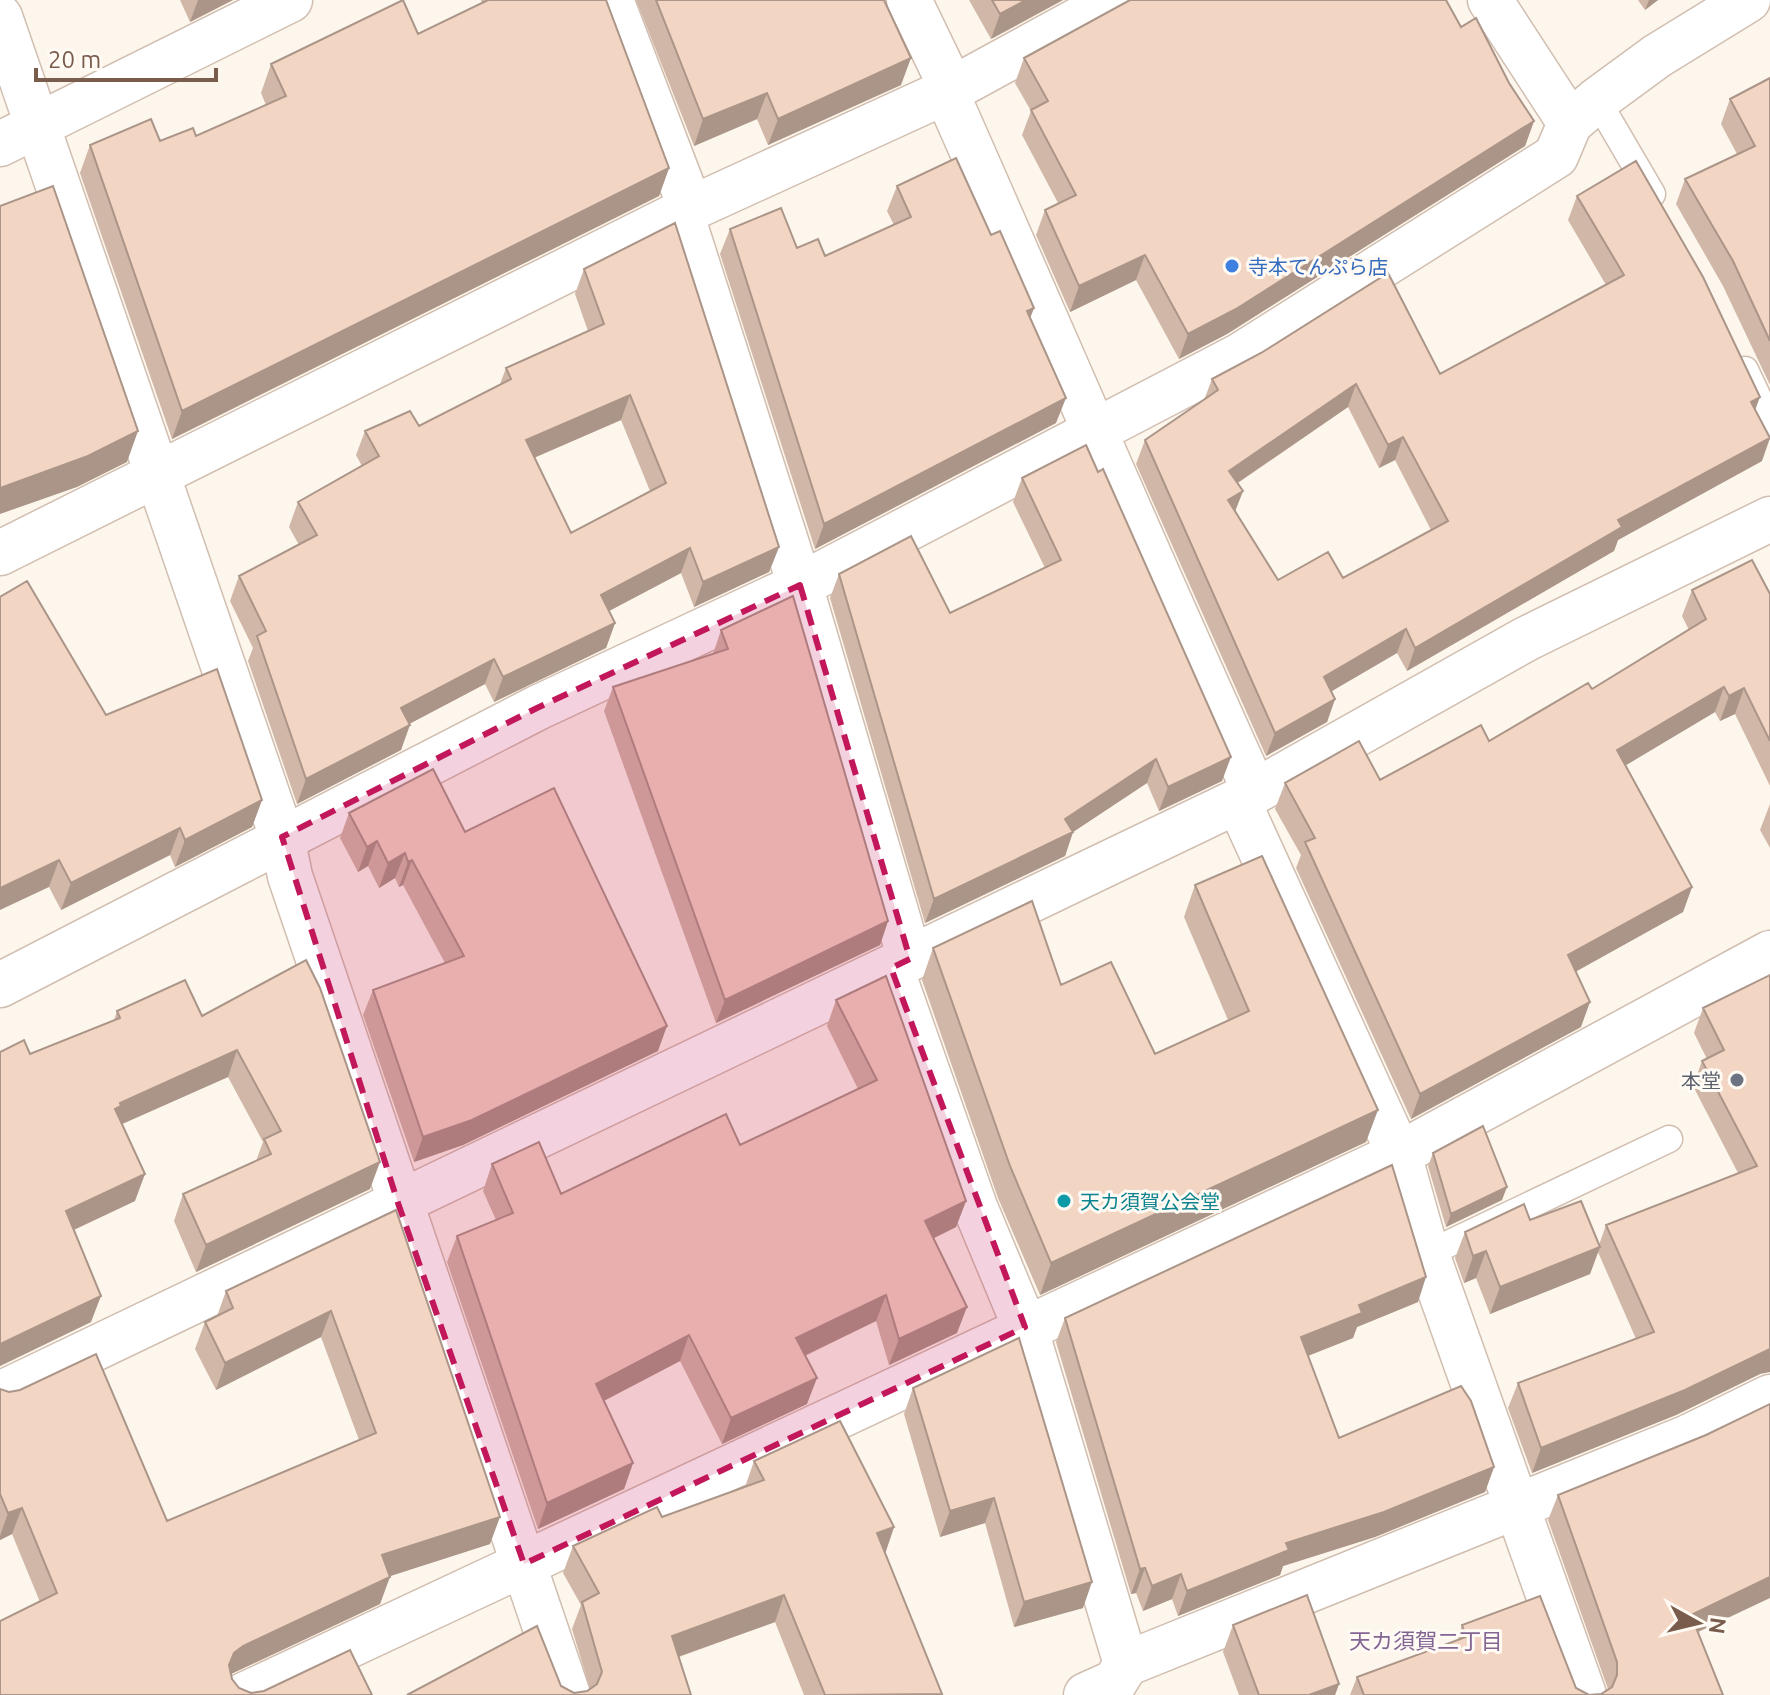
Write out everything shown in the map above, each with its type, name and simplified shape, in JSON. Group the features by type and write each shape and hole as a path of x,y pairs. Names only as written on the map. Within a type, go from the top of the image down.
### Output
{"street":[{"path":"19,135 290,0"},
{"path":"611,0 686,211 800,585 900,963 975,1207 1025,1327 1112,1684 1686,1438 1770,1397"},
{"path":"909,0 1096,431 1246,796 1399,1154 1427,1254 1584,1695"},
{"path":"0,553 160,476 686,211 949,90 1115,0"},
{"path":"1490,0 1584,112"},
{"path":"0,985 537,708 800,585 1239,356 1556,156 1584,112 1657,56 1748,0"},
{"path":"0,17 19,135 160,476 282,837 290,876 398,1203 568,1695"},
{"path":"0,1394 1246,796 1526,639 1770,519"},
{"path":"244,1695 325,1660 409,1615 1399,1154 1770,953"}],"lane":[{"path":"1584,112 1661,210"},
{"path":"1733,345 1770,423"},
{"path":"1427,1254 1669,1139"}],"highlighted area":[{"path":"800,585 910,959 891,968 1025,1327 524,1564 398,1203 282,837 537,708"}],"building":[{"path":"403,0 418,34 488,0 606,0 669,168 182,411 90,145 151,119 160,141 193,128 196,136 286,96 271,64"},
{"path":"656,0 884,0 911,58 778,119 767,93 703,119"},
{"path":"992,0 1026,0 1000,14"},
{"path":"1130,0 1446,0 1461,27 1476,18 1509,83 1534,121 1236,309 1188,334 1145,255 1079,286 1045,210 1076,195 1031,110 1048,101 1024,58"},
{"path":"1770,78 1770,341 1733,261 1685,179 1755,146 1730,99"},
{"path":"956,158 991,235 1000,231 1034,308 1027,311 1066,398 824,524 730,229 781,208 797,248 818,239 825,256 911,217 897,186"},
{"path":"1636,161 1703,277 1760,397 1751,402 1770,438 1618,520 1622,527 1415,648 1406,629 1324,677 1335,699 1275,733 1145,440 1218,390 1212,379 1261,353 1388,273 1440,374 1624,275 1577,196","holes":["1356,384 1388,445 1403,437 1448,521 1343,578 1328,552 1278,580 1228,500 1243,491 1229,471"]},
{"path":"53,186 138,431 88,456 0,488 0,206"},
{"path":"675,223 779,547 703,582 690,548 601,595 615,623 503,677 494,659 401,708 410,725 306,779 257,636 266,631 239,576 317,535 298,502 379,456 365,431 410,411 419,426 511,379 506,368 604,324 584,269","holes":["630,395 666,483 571,533 526,440"]},
{"path":"1086,445 1098,472 1103,469 1231,757 1168,787 1156,759 1065,819 1073,832 934,899 839,574 911,536 950,613 1061,560 1022,478"},
{"path":"1752,560 1770,594 1770,741 1744,688 1729,696 1724,687 1617,750 1692,887 1568,955 1590,1002 1420,1094 1305,842 1315,838 1285,783 1359,741 1380,780 1481,725 1489,741 1588,683 1592,689 1706,619 1692,590"},
{"path":"27,581 106,715 217,669 262,800 185,840 180,828 71,883 59,860 0,888 0,597"},
{"path":"793,596 888,921 725,1000 613,687 728,649 721,630"},
{"path":"433,769 465,832 554,788 667,1026 472,1120 423,1137 373,990 464,956 412,860 408,862 405,853 388,863 377,841 367,847 349,813"},
{"path":"1262,856 1378,1110 1051,1263 1010,1166 933,948 1032,901 1061,985 1111,962 1155,1054 1249,1011 1195,885"},
{"path":"306,960 320,988 380,1162 206,1245 183,1194 271,1154 264,1139 281,1131 237,1050 120,1103 121,1106 115,1109 145,1174 66,1211 101,1296 0,1344 0,1052 24,1040 30,1054 120,1018 117,1011 185,980 202,1016"},
{"path":"1770,975 1770,1349 1685,1390 1541,1448 1518,1383 1654,1332 1606,1225 1757,1166 1702,1061 1724,1050 1703,1008"},
{"path":"886,976 966,1201 925,1221 967,1307 899,1339 886,1295 796,1338 817,1378 731,1418 689,1335 596,1384 633,1463 547,1503 457,1236 513,1213 492,1164 539,1142 561,1194 726,1114 740,1145 877,1080 836,1000"},
{"path":"1483,1126 1507,1187 1451,1214 1433,1153"},
{"path":"1392,1165 1426,1277 1359,1305 1362,1313 1301,1337 1339,1438 1461,1386 1471,1401 1494,1467 1384,1512 1286,1543 1289,1550 1187,1591 1181,1574 1152,1586 1145,1568 1140,1569 1065,1318"},
{"path":"1581,1201 1600,1247 1500,1287 1486,1251 1473,1256 1465,1232 1524,1204 1530,1220"},
{"path":"396,1210 500,1517 382,1555 390,1577 243,1646 234,1653 229,1665 232,1679 239,1688 251,1693 264,1691 350,1650 372,1695 0,1695 0,1621 57,1593 22,1508 8,1513 0,1494 0,1389 9,1392 20,1390 96,1354 167,1521 376,1433 331,1311 225,1363 205,1322 233,1308 226,1291"},
{"path":"1019,1338 1092,1582 1024,1602 994,1498 950,1511 913,1388"},
{"path":"1770,1404 1770,1577 1691,1615 1723,1695 1589,1695 1601,1694 1612,1687 1617,1675 1617,1662 1558,1495 1706,1435"},
{"path":"840,1421 894,1527 877,1533 942,1694 825,1695 784,1595 672,1636 691,1695 407,1695 537,1626 561,1686 574,1693 587,1691 597,1684 602,1672 582,1602 599,1593 573,1546 657,1507 662,1517 764,1480 754,1461"},
{"path":"1307,1595 1339,1684 1309,1695 1259,1695 1233,1625"},
{"path":"1540,1596 1576,1688 1589,1695 1364,1695 1357,1677 1466,1637 1462,1625"}],"place":[{"name":"寺本てんぷら店","path":"1232,266"},
{"name":"本堂","path":"1737,1080"},
{"name":"天カ須賀公会堂","path":"1064,1201"}],"district":[{"name":"天カ須賀二丁目","path":"1426,1640"}]}
